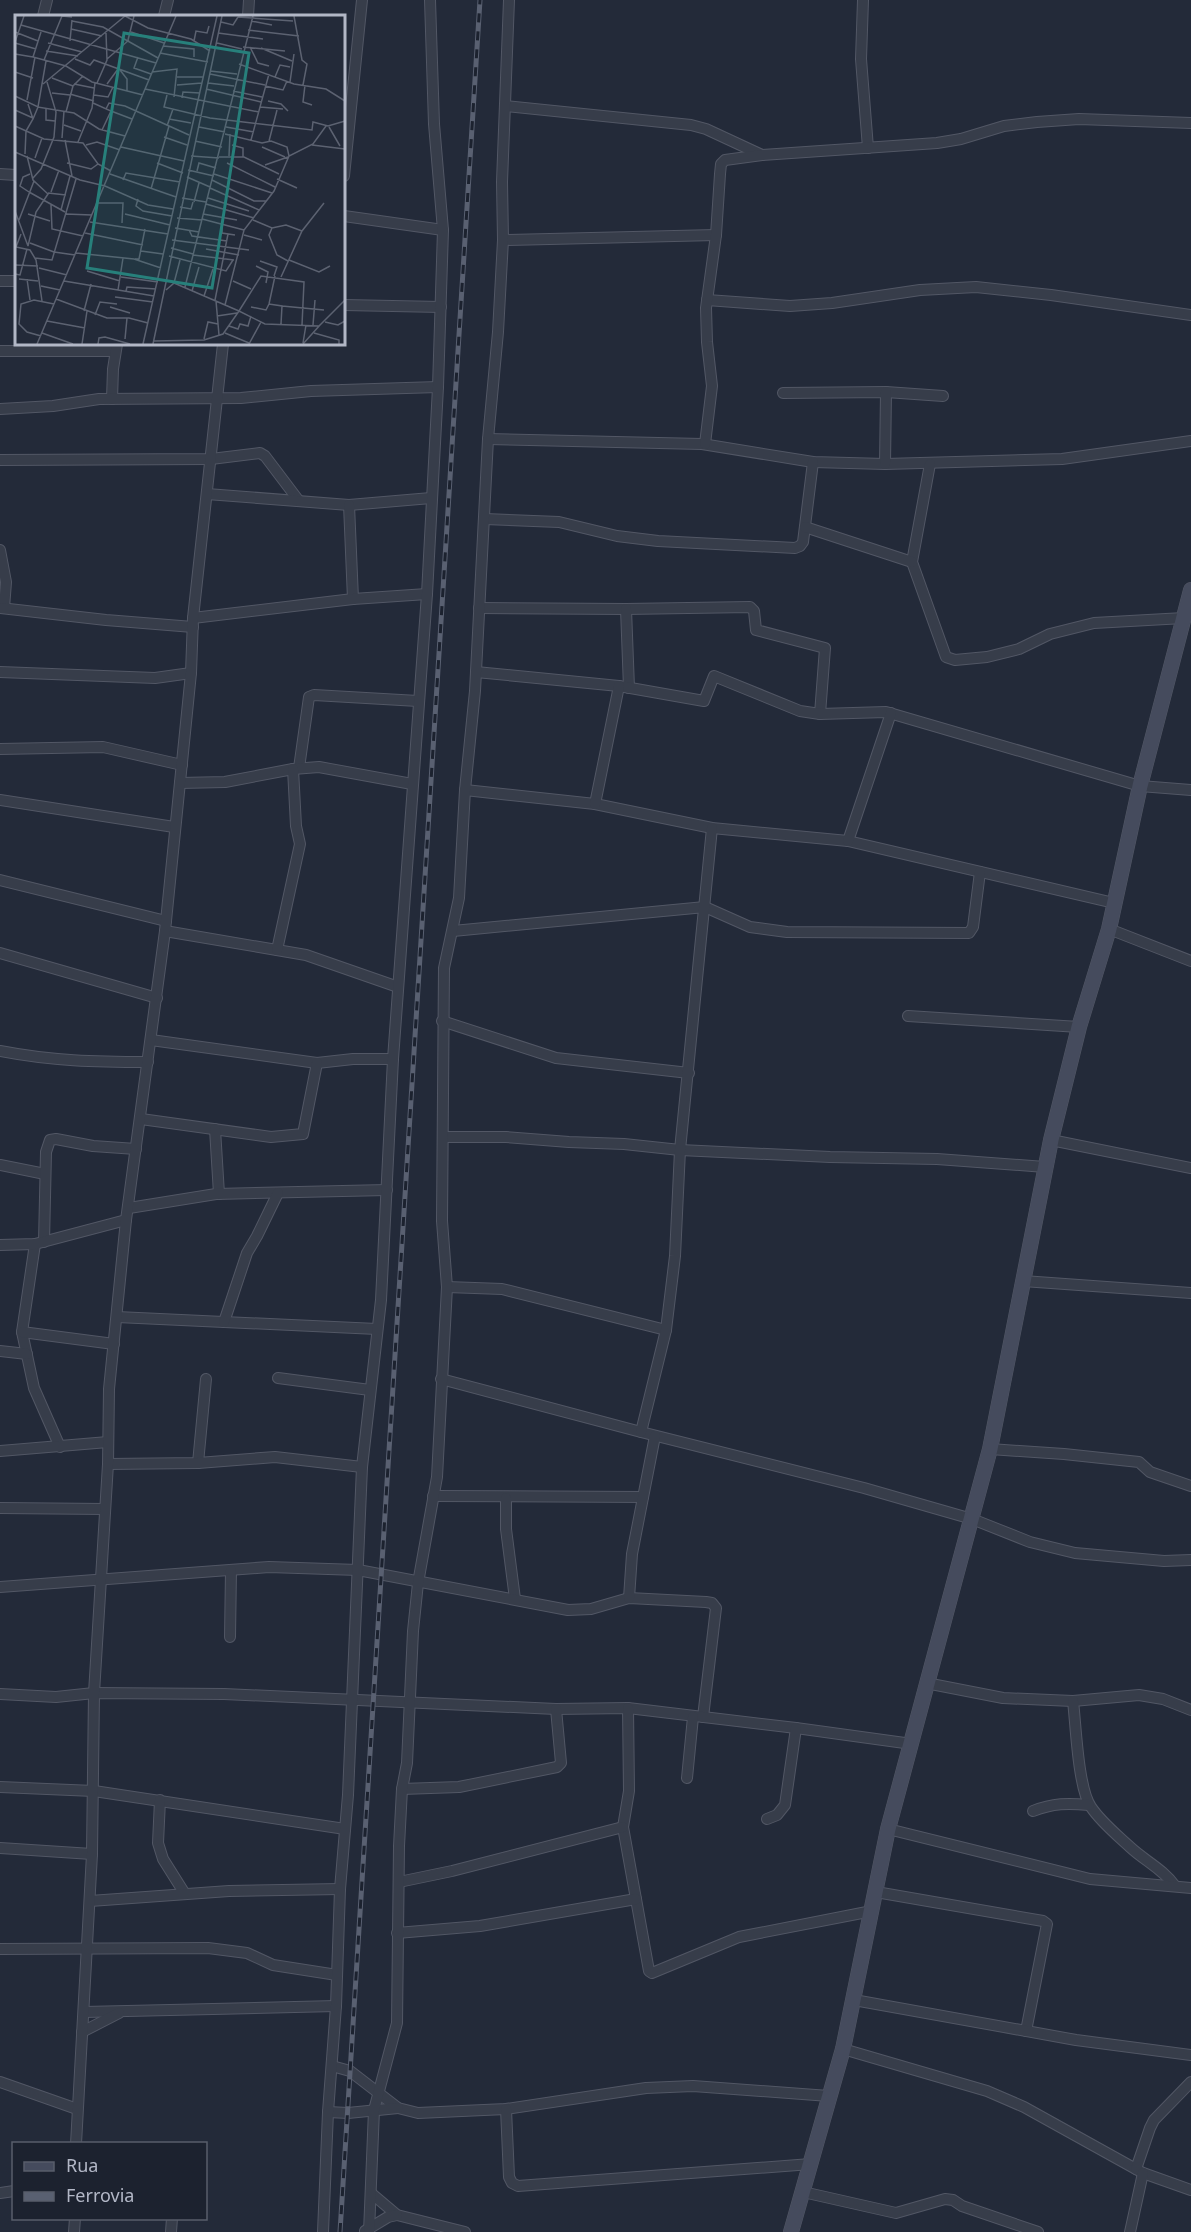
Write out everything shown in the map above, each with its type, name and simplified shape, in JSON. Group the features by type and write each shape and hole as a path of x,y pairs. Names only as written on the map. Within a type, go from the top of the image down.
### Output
{"street":[{"path":"43,15 47,0"},
{"path":"164,15 168,0"},
{"path":"345,166 362,0"},
{"path":"323,2232 352,1700 362,1467 381,1300 393,1059 427,594 430,498 438,387 443,230 434,124 430,0"},
{"path":"368,2231 374,2110 397,2023 397,1933 402,1790 407,1763 413,1631 418,1583 436,1477 447,1287 442,1221 444,968 459,898 465,789 476,672 488,439 498,332 503,240 502,182 508,0"},
{"path":"863,0 861,59 868,148"},
{"path":"505,106 691,124 762,155"},
{"path":"705,444 712,386 707,342 707,300 716,235 722,164 725,160 762,155 937,143 961,139 1004,126 1037,122 1079,119 1191,123"},
{"path":"0,174 15,175"},
{"path":"345,216 443,230"},
{"path":"503,240 716,235"},
{"path":"707,300 790,306 832,303 920,290 976,287 1191,315"},
{"path":"345,305 441,307"},
{"path":"76,2142 90,1901 94,1791 94,1693 108,1464 109,1389 126,1220 165,926 191,674 193,622 223,345"},
{"path":"0,351 116,347 112,399"},
{"path":"0,409 112,399 218,398 311,391 438,387"},
{"path":"885,464 886,392"},
{"path":"783,393 886,392 943,396"},
{"path":"488,439 705,444 813,462 885,464 1062,459 1191,441"},
{"path":"0,460 211,459 260,453 265,456 299,501"},
{"path":"485,519 559,522 617,536 658,542 795,548 803,542 813,462"},
{"path":"930,464 912,562 946,657 955,660 987,657 1019,649 1050,634 1094,623 1184,618"},
{"path":"207,494 349,505 430,498"},
{"path":"349,505 353,599"},
{"path":"805,527 912,562"},
{"path":"0,550 6,582 2,608 106,620 193,622 353,599 427,594"},
{"path":"791,2232 843,2049 888,1829 990,1449 1051,1140 1079,1027 1109,930 1140,786 1191,590"},
{"path":"478,608 750,607 754,611 756,630 825,648 820,714"},
{"path":"594,804 624,687 626,609"},
{"path":"0,672 155,678 191,674"},
{"path":"476,672 624,687 704,701 714,676 800,711 820,714 891,713 932,727 1140,786 1191,790"},
{"path":"277,950 300,844 296,826 296,768 309,697 314,695 418,701"},
{"path":"848,841 891,713"},
{"path":"0,748 103,747 182,765"},
{"path":"180,783 225,782 296,768 319,767 412,784"},
{"path":"465,789 594,804 712,828 848,841 1114,903"},
{"path":"0,800 174,827"},
{"path":"641,1432 666,1330 675,1256 681,1150 712,828"},
{"path":"453,931 705,907 750,927 787,932 969,933 973,927 980,872"},
{"path":"0,879 165,926 306,955 398,987"},
{"path":"1109,930 1191,961"},
{"path":"0,953 157,998"},
{"path":"908,1016 1079,1027"},
{"path":"442,1021 556,1058 688,1073"},
{"path":"151,1040 317,1063 353,1059 393,1059"},
{"path":"0,1051 29,1057 80,1062 148,1062"},
{"path":"141,1119 271,1137 303,1134 317,1063"},
{"path":"215,1129 219,1194"},
{"path":"443,1137 506,1137 681,1150 937,1159 1045,1167"},
{"path":"60,1447 37,1397 22,1332 39,1243 46,1152 50,1140 56,1139 93,1146 136,1149"},
{"path":"1051,1140 1191,1168"},
{"path":"0,1165 45,1174"},
{"path":"129,1208 219,1194 387,1190"},
{"path":"224,1322 247,1253 278,1192"},
{"path":"0,1245 39,1243 126,1220"},
{"path":"1023,1281 1191,1293"},
{"path":"447,1287 502,1289 666,1330"},
{"path":"117,1317 377,1329"},
{"path":"22,1332 114,1344"},
{"path":"0,1351 27,1354"},
{"path":"278,1378 370,1390"},
{"path":"198,1463 206,1379"},
{"path":"441,1379 864,1488 972,1519 1030,1542 1075,1553 1164,1561 1191,1560"},
{"path":"629,1598 632,1554 656,1436"},
{"path":"0,1451 108,1442"},
{"path":"990,1449 1139,1462 1150,1472 1191,1486"},
{"path":"108,1464 198,1463 275,1457 362,1467"},
{"path":"433,1496 643,1497"},
{"path":"506,1498 506,1529 515,1599"},
{"path":"0,1508 105,1509"},
{"path":"0,1587 55,1585 100,1578 269,1567 358,1570 568,1610 580,1610 629,1598 706,1602 716,1608 687,1778"},
{"path":"230,1637 231,1569"},
{"path":"926,1683 1003,1698 1074,1701 1139,1695 1162,1699 1191,1710"},
{"path":"0,1694 56,1697 94,1693 224,1694 556,1709 628,1708 912,1744"},
{"path":"1074,1701 1083,1785 1089,1805 1105,1825 1140,1856 1163,1871 1175,1887"},
{"path":"628,1708 629,1791 623,1827 649,1971 652,1972 739,1937 872,1911"},
{"path":"402,1790 459,1787 557,1767 561,1763 556,1709"},
{"path":"767,1819 777,1815 785,1805 796,1728"},
{"path":"0,1787 94,1791 345,1829"},
{"path":"160,1800 158,1843 163,1860 185,1894"},
{"path":"1033,1811 1050,1804 1089,1805"},
{"path":"399,1882 452,1871 623,1827"},
{"path":"888,1829 1090,1879 1191,1887"},
{"path":"0,1848 92,1854"},
{"path":"90,1901 229,1891 340,1889"},
{"path":"876,1892 1043,1921 1047,1924 1026,2031"},
{"path":"397,1933 480,1926 636,1899"},
{"path":"0,1949 208,1948 247,1953 273,1965 337,1975"},
{"path":"854,2000 1026,2031 1191,2055"},
{"path":"84,2012 336,2006"},
{"path":"82,2032 122,2011"},
{"path":"843,2049 987,2091 1024,2107 1140,2171 1191,2190"},
{"path":"332,2066 350,2071 398,2108"},
{"path":"0,2082 77,2109"},
{"path":"1130,2232 1149,2128 1191,2082"},
{"path":"328,2112 348,2113 398,2108 418,2113 506,2109 646,2088 693,2086 829,2096"},
{"path":"506,2109 509,2177 518,2187 811,2164"},
{"path":"803,2192 896,2213 926,2205 935,2200 954,2200 963,2206 1038,2232"},
{"path":"371,2193 397,2215 465,2232"},
{"path":"368,2231 388,2217 397,2215"}],"railway":[{"path":"340,2232 480,0"}]}
